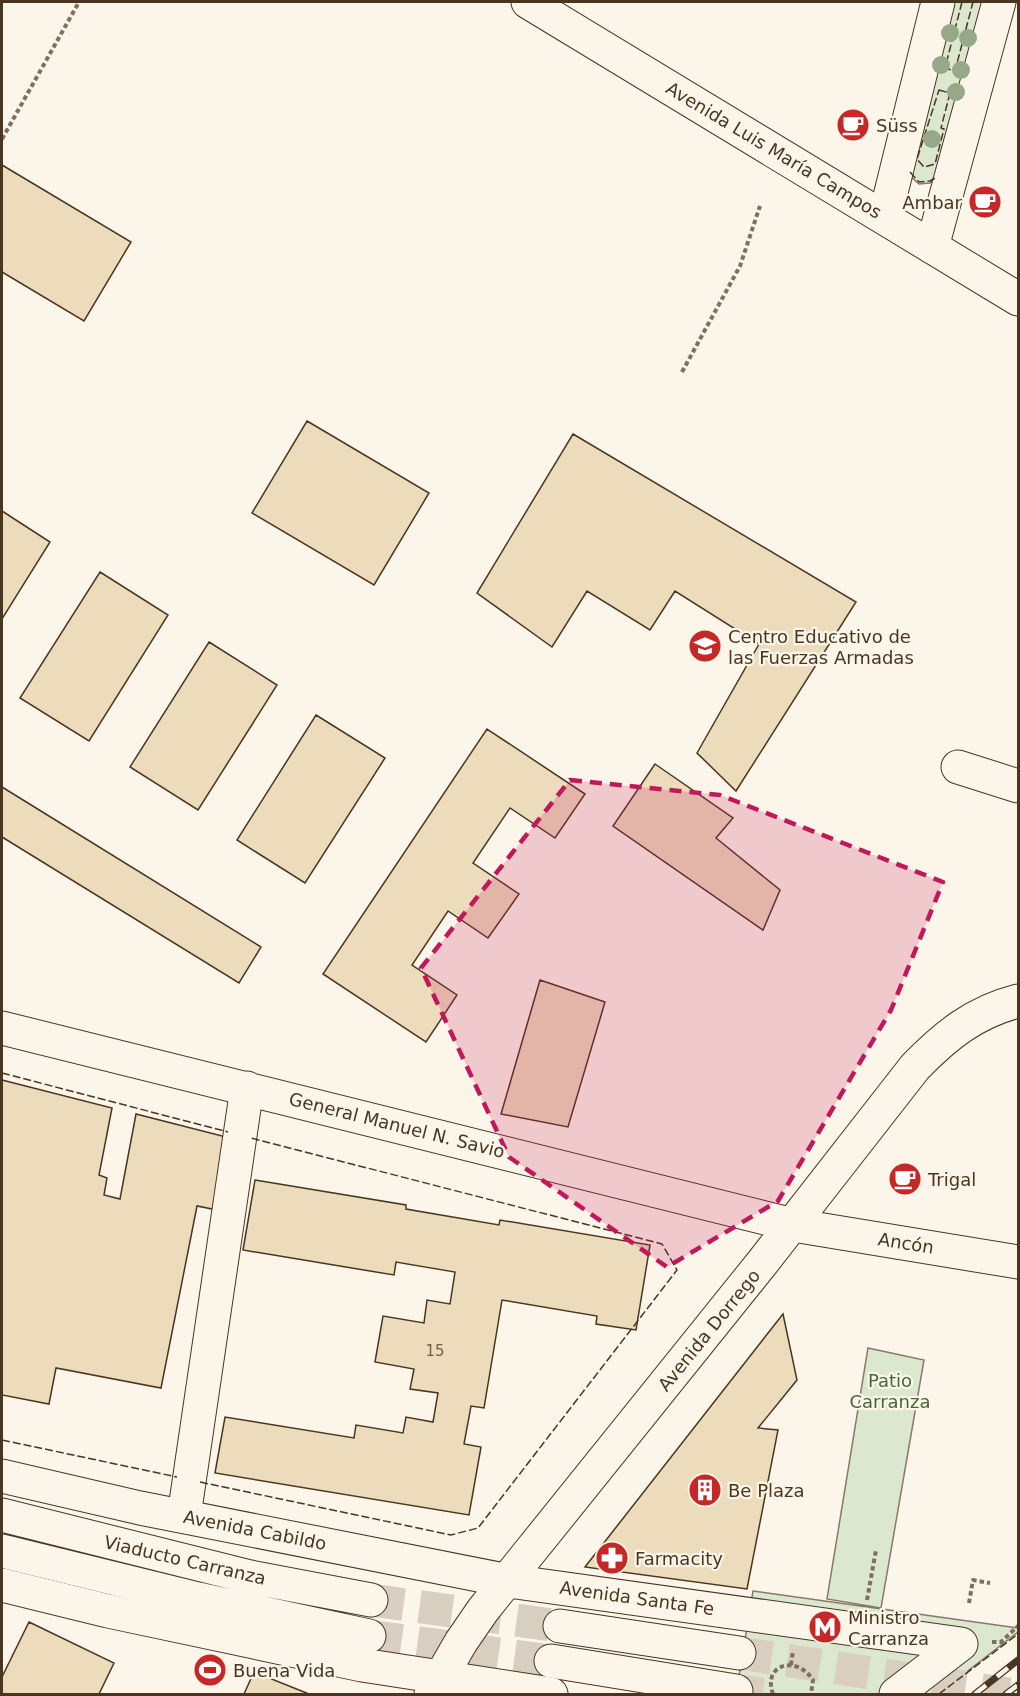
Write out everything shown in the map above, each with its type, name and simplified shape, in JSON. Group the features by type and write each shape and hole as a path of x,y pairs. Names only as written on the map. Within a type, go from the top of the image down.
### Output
{"street":[{"name":"Avenida Luis María Campos","path":"528,2 1018,299"},
{"path":"885,217 938,2"},
{"path":"932,247 999,2"},
{"path":"958,767 1018,786"},
{"name":"Avenida Dorrego","path":"436,1685 483,1610 509,1581 793,1225 915,1067 943,1038 972,1017 1018,1001"},
{"name":"General Manuel N. Savio","path":"2,1028 793,1225"},
{"path":"184,1516 247,1088"},
{"name":"Ancón","path":"793,1225 1018,1262"},
{"name":"Avenida Cabildo","path":"2,1476 184,1516 509,1581"},
{"name":"Viaducto Carranza","path":"2,1515 250,1577 371,1600"},
{"name":"Viaducto Carranza","path":"2,1551 198,1599 369,1636"},
{"name":"Avenida Santa Fe","path":"509,1581 961,1644 896,1695"},
{"path":"2,1585 108,1611 362,1665 436,1685 551,1695"},
{"path":"560,1626 740,1653"},
{"path":"551,1661 736,1690"}],"path":[{"path":"2,139 79,2"},
{"path":"682,372 740,266 760,206"},
{"path":"867,1601 876,1550"},
{"path":"969,1603 973,1580 990,1583"},
{"path":"773,1695 771,1682 775,1672 785,1665 796,1664 807,1670 813,1680 811,1695"}],"highlighted area":[{"path":"570,780 720,795 943,882 891,1010 778,1201 667,1267 509,1157 421,968"}],"green space":[{"path":"951,2 984,2 940,177 930,183 919,184 910,176"},
{"name":"Patio Carranza","path":"868,1348 924,1360 881,1608 827,1599"},
{"path":"753,1591 1018,1628 1018,1632 938,1694 736,1694"}],"building":[{"path":"2,165 131,242 84,321 2,272"},
{"path":"307,421 429,493 374,585 252,513"},
{"path":"573,434 856,602 736,791 697,753 759,644 675,591 650,630 587,591 552,647 477,593"},
{"path":"2,511 50,542 2,619"},
{"path":"100,572 168,615 89,741 20,698"},
{"path":"209,642 277,685 198,810 130,767"},
{"path":"316,715 385,758 305,883 237,840"},
{"path":"487,729 585,794 555,838 510,808 473,863 519,894 488,938 448,911 412,965 457,995 426,1042 323,974"},
{"path":"655,764 733,818 716,838 780,890 763,930 613,826"},
{"path":"2,787 261,947 239,983 2,837"},
{"path":"540,980 605,1002 568,1127 501,1114"},
{"path":"2,1080 112,1108 99,1175 107,1178 104,1195 120,1199 136,1114 234,1139 222,1211 197,1206 161,1388 56,1368 49,1404 2,1395"},
{"path":"255,1180 406,1205 406,1209 499,1225 500,1220 650,1245 636,1330 596,1324 597,1316 502,1300 484,1408 471,1406 464,1444 481,1447 469,1515 215,1473 225,1417 354,1438 356,1425 403,1433 406,1417 433,1422 438,1393 410,1389 414,1369 375,1362 383,1316 424,1323 427,1300 450,1304 455,1272 396,1262 394,1275 243,1250"},
{"name":"Be Plaza","path":"783,1314 797,1380 758,1428 778,1430 747,1589 585,1567"},
{"path":"29,1622 114,1663 99,1694 2,1694 2,1677"},
{"path":"254,1672 309,1694 244,1694"}],"tunnel":[{"path":"371,1600 560,1626"},
{"path":"369,1636 551,1661"},
{"path":"739,1653 1009,1694"},
{"path":"736,1691 763,1694"}],"railway":[{"path":"975,1694 1018,1660"},
{"path":"1006,1694 1018,1685"}],"fence":[{"path":"962,2 945,68 955,71 973,2"},
{"path":"939,90 950,93 941,128 944,129 935,164 924,167 917,159 939,90"},
{"path":"910,172 919,182 930,181 937,177"},
{"path":"2,1073 228,1132"},
{"path":"200,1482 451,1535 478,1528 677,1270 662,1244 251,1138"},
{"path":"2,1440 177,1477"},
{"path":"939,1694 1018,1634"}],"place":[{"name":"Süss","path":"853,125"},
{"name":"Ambar","path":"985,202"},
{"name":"Centro Educativo de las Fuerzas Armadas","path":"705,646"},
{"name":"Trigal","path":"905,1179"},
{"name":"Be Plaza","path":"705,1490"},
{"name":"Farmacity","path":"612,1558"},
{"name":"Ministro Carranza","path":"825,1627"},
{"name":"Buena Vida","path":"210,1670"}]}
